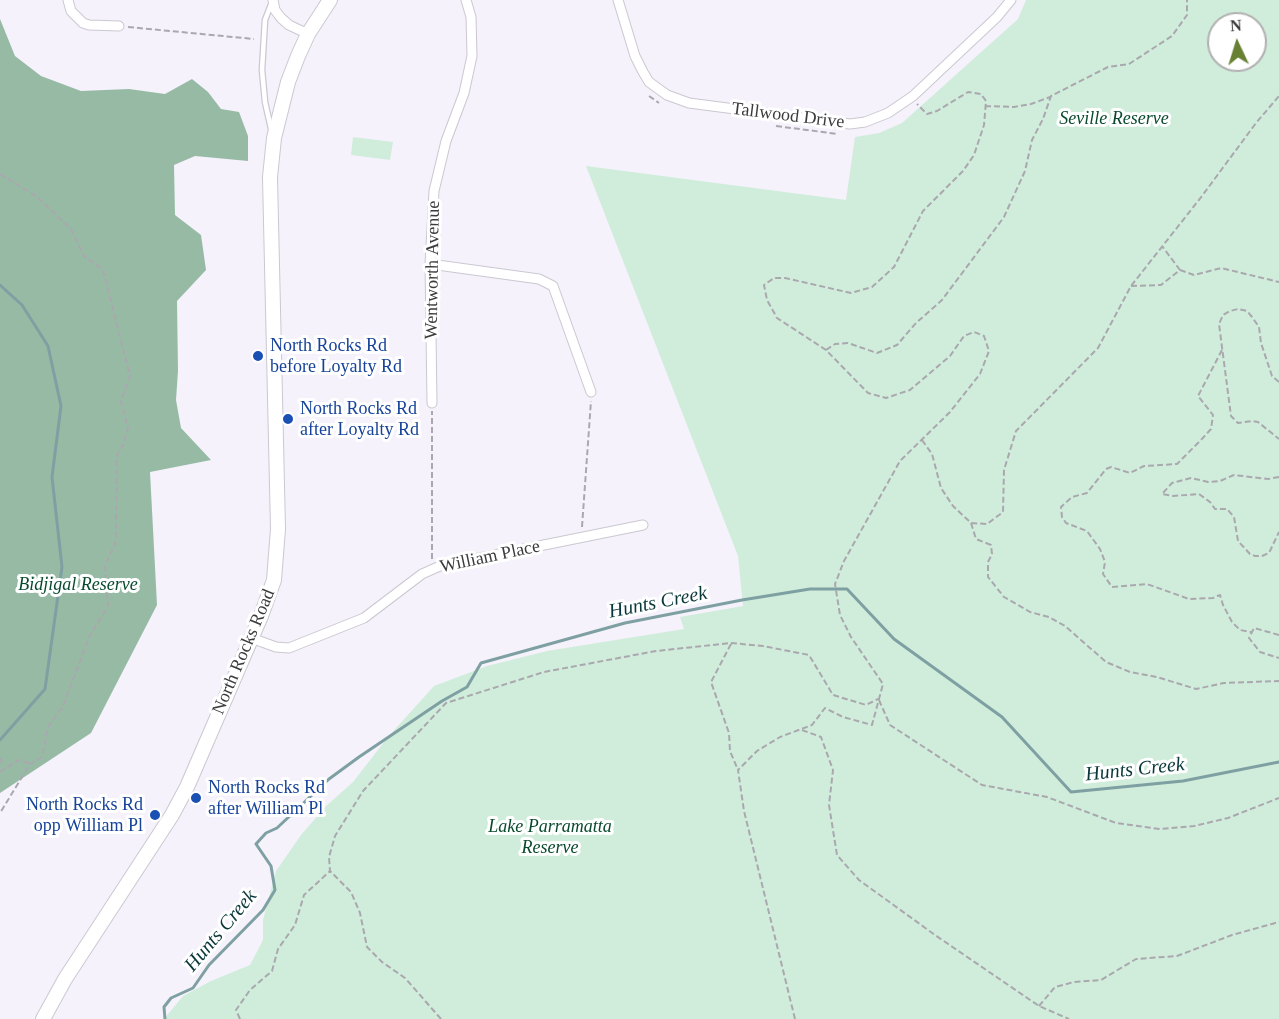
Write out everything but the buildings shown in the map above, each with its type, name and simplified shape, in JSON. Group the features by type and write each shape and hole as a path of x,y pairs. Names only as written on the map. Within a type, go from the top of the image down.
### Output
{"main road":[{"name":"North Rocks Road","path":"44,1019 65,979 172,815 187,787 272,588 278,548 270,177 274,138 288,82 308,34 330,0"}],"street":[{"path":"68,0 71,11 83,23 119,26"},
{"path":"273,0 275,10 281,18 289,25 308,34"},
{"name":"Wentworth Avenue","path":"432,403 430,264 434,191 446,141 464,93 472,56 471,17 466,0"},
{"name":"Tallwood Drive","path":"618,0 635,56 643,72 657,89 676,100 689,104 850,124 865,122 888,113 913,96 997,17 1011,0"},
{"path":"430,264 539,279 553,286 591,392"},
{"name":"William Place","path":"251,638 276,647 289,648 364,618 422,574 432,570 476,558 643,525"}],"lane":[{"path":"273,0 265,20 262,70 268,122 274,138"}],"path":[{"path":"985,106 1014,107 1031,104 1108,68 1130,64 1172,36 1187,15 1187,0"},
{"path":"119,26 254,39"},
{"path":"738,770 757,751 780,737 812,725 825,708 843,717 872,725 883,684 851,637 840,615 835,584 844,561 900,461 950,412 980,374 989,351 984,336 974,332 964,336 950,356 910,390 886,398 868,393 826,350 777,318 767,300 764,285 774,278 785,278 850,294 872,288 894,267 922,211 963,171 974,155 984,124 986,100 981,94 968,92 937,111 927,114 919,108 913,96"},
{"path":"826,350 835,344 848,343 877,353 897,345 916,323 942,300 1004,217 1025,171 1032,140 1051,96"},
{"path":"971,523 987,524 1003,512 1004,470 1016,431 1098,348 1131,286 1279,96"},
{"path":"0,174 43,202 71,229 84,256 103,270 130,376 121,401 128,428 124,443 117,455 116,541 105,566 108,606 89,637 63,706 48,727 42,757 30,764 0,813"},
{"path":"1162,246 1180,270 1194,275 1221,268 1279,282"},
{"path":"1131,286 1161,285 1180,270"},
{"path":"1279,381 1272,376 1261,343 1259,327 1246,311 1238,309 1223,315 1219,324 1231,416 1238,423 1258,422 1279,439"},
{"path":"1222,350 1198,396 1213,415 1211,429 1201,440 1177,464 1144,466 1130,473 1111,467 1106,469 1087,493 1072,497 1061,507 1062,517 1066,524 1088,531 1100,549 1105,562 1103,574 1112,586 1147,584 1189,599 1214,598 1220,595 1223,606 1233,622 1240,630 1251,633"},
{"path":"582,538 591,392"},
{"path":"432,403 432,570"},
{"path":"922,440 932,454 941,488 953,506 971,523 976,539 991,545 992,554 988,562 987,578 1004,597 1030,612 1048,617 1065,626 1106,662 1131,672 1196,689 1224,683 1279,681"},
{"path":"1279,477 1268,479 1234,475 1220,481 1208,482 1191,478 1172,483 1162,494 1173,496 1199,494 1215,509 1227,509 1234,517 1238,541 1250,554 1255,556 1262,556 1269,552 1279,532"},
{"path":"1279,635 1254,628 1249,638 1260,652 1279,658"},
{"path":"441,1019 405,978 382,962 367,947 360,914 351,892 330,871 329,857 335,836 363,791 446,703 544,672 656,651 731,643 763,646 809,655 833,695 866,705 878,699"},
{"path":"731,643 711,682 729,733 730,751 738,770 744,811 795,1019"},
{"path":"878,699 890,725 982,785 1047,797 1116,823 1160,829 1194,826 1228,818 1279,798"},
{"path":"802,730 821,737 833,770 829,805 837,855 859,880 1039,1006 1069,1019"},
{"path":"0,758 2,761 0,763"},
{"path":"0,772 18,760 30,764"},
{"path":"240,1019 236,1010 250,990 272,971 278,949 295,925 303,895 330,871"},
{"path":"1039,1006 1055,987 1074,982 1101,980 1136,959 1177,956 1232,935 1279,922"}],"green space":[{"path":"1026,0 1279,0 1279,1019 164,1019 183,996 211,981 250,965 263,940 263,920 276,871 301,835 326,806 353,782 388,737 434,686 487,666 547,651 684,629 680,617 743,606 738,556 586,166 846,200 855,137 879,133 902,123 1018,19"},
{"name":"Bidjigal Reserve","path":"0,19 15,56 41,76 81,91 129,89 165,94 192,79 208,92 221,109 239,112 248,136 248,161 195,156 174,165 175,215 201,235 206,270 177,301 176,400 181,428 211,460 150,472 157,605 91,733 0,793"},
{"path":"353,137 393,142 390,160 351,155"}],"waterway":[{"path":"0,285 22,305 48,346 61,406 52,477 62,567 45,689 0,740"},
{"name":"Hunts Creek","path":"165,1019 164,1007 171,998 193,988 209,965 263,910 275,890 271,866 256,844 266,833 277,828 329,779 359,757 442,701 467,687 481,663 625,623 810,589 847,589 894,639 1002,717 1071,792 1183,781 1279,762"}],"place":[{"name":"North Rocks Rd before Loyalty Rd","path":"258,356"},
{"name":"North Rocks Rd after Loyalty Rd","path":"288,419"},
{"name":"North Rocks Rd after William Pl","path":"196,798"},
{"name":"North Rocks Rd opp William Pl","path":"155,815"}],"park label":[{"name":"Seville Reserve","path":"1114,119"},
{"name":"Lake Parramatta Reserve","path":"550,837"}]}
